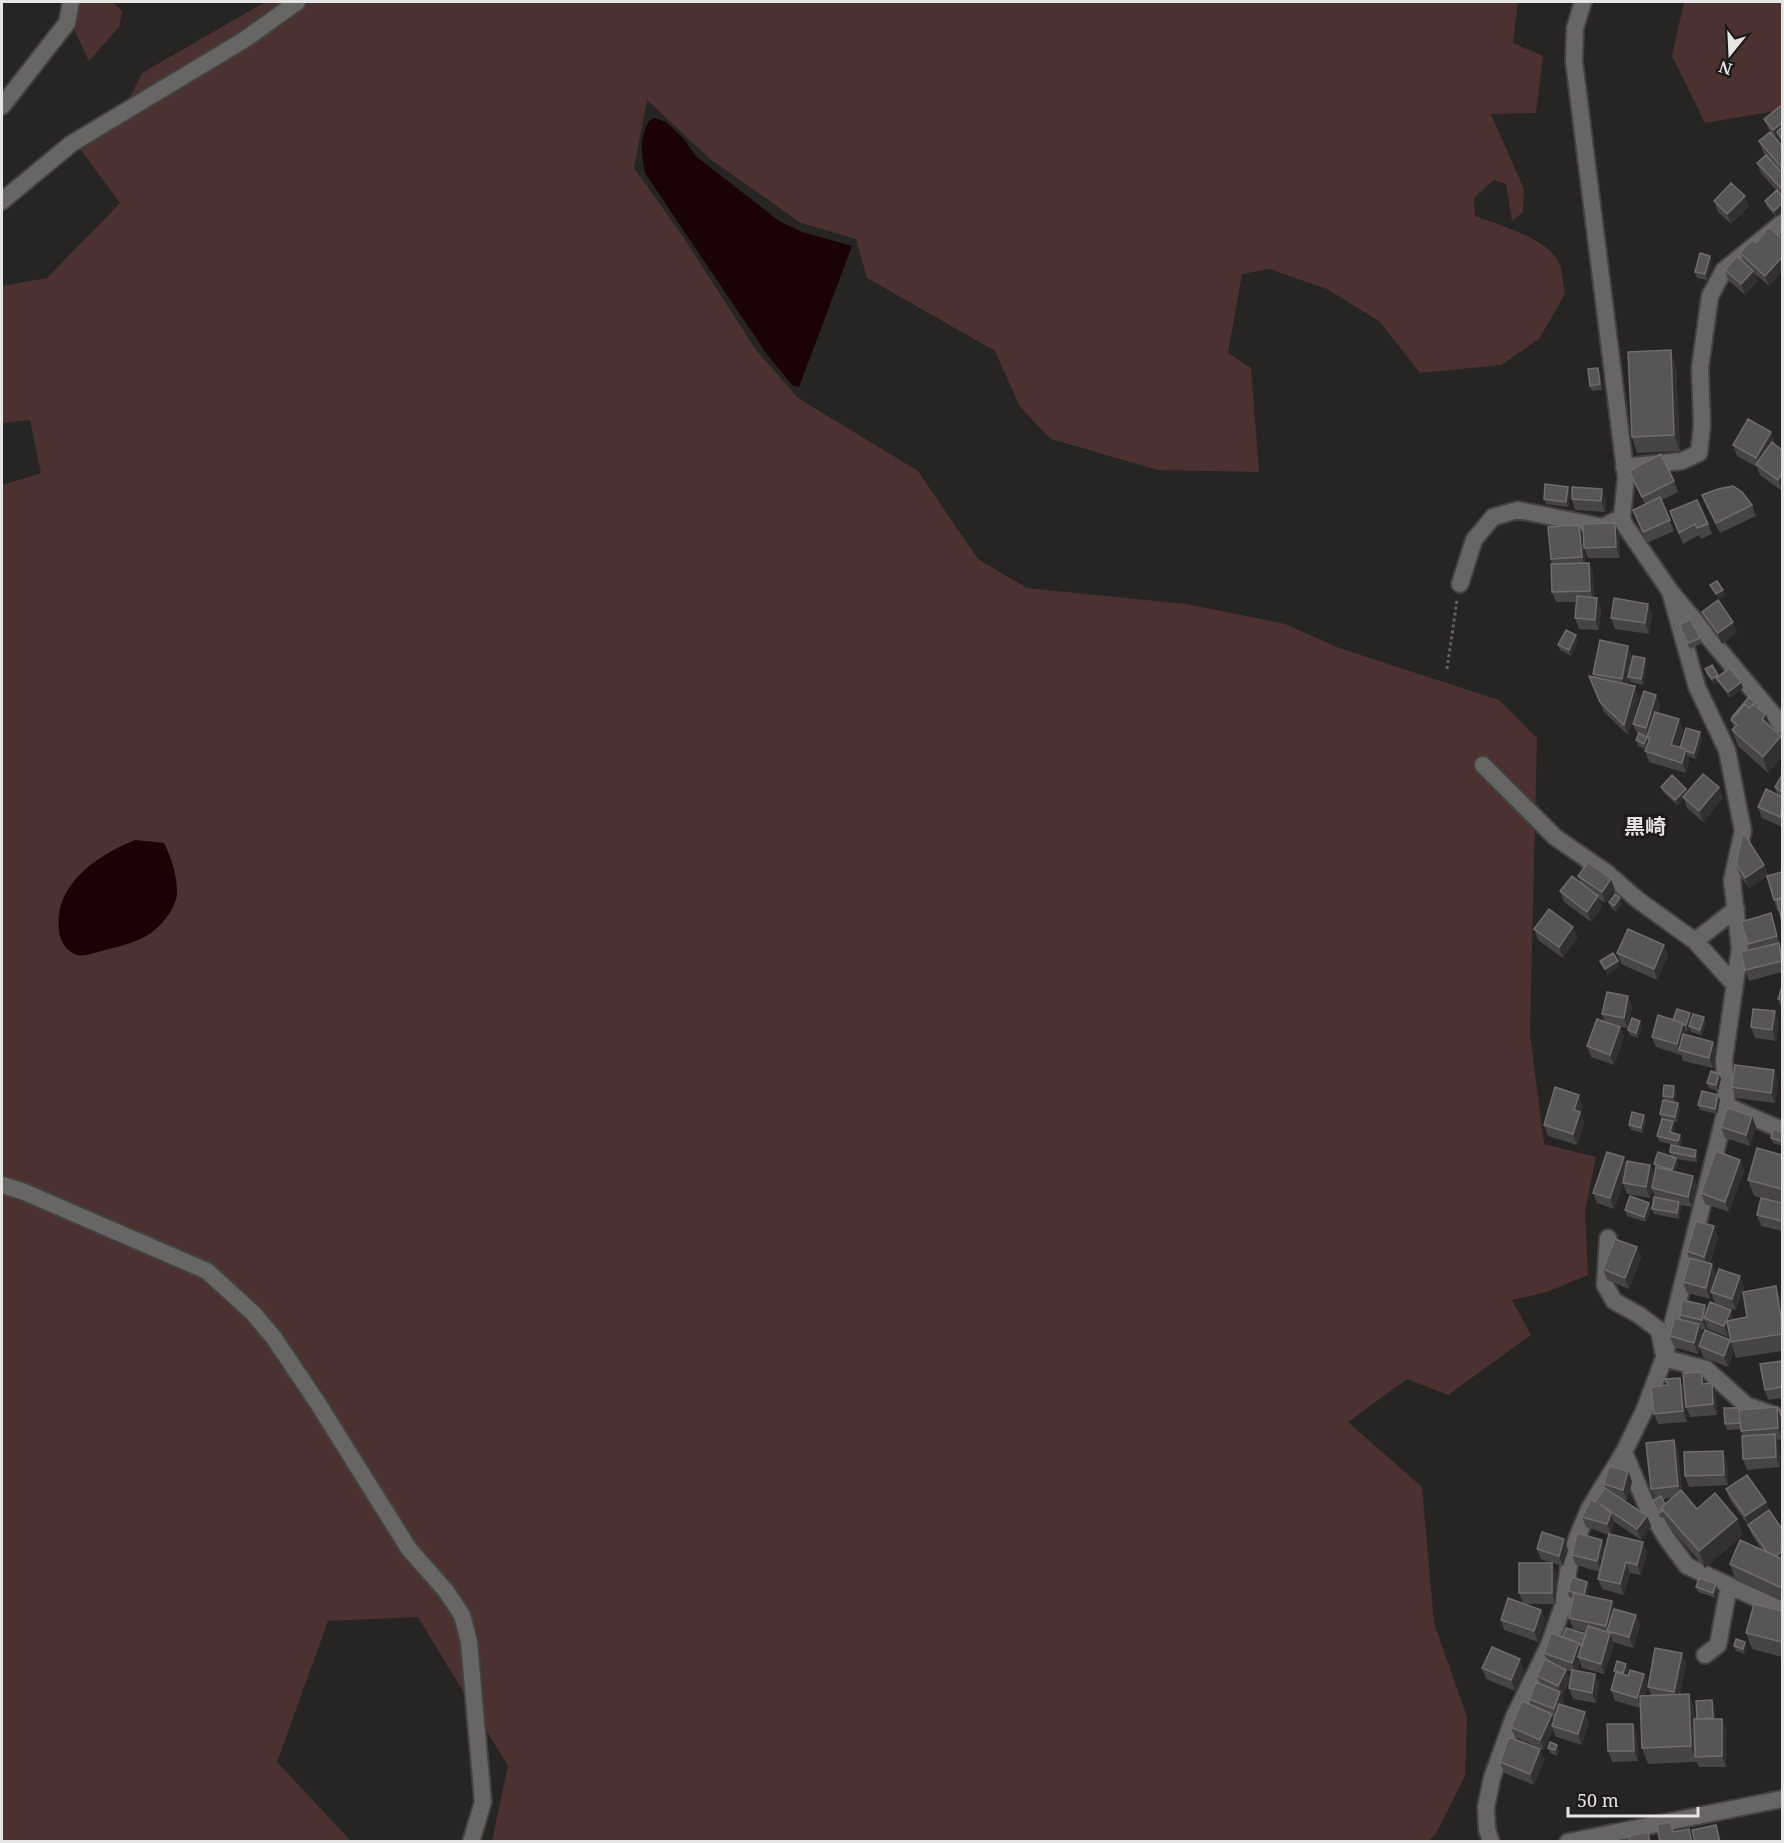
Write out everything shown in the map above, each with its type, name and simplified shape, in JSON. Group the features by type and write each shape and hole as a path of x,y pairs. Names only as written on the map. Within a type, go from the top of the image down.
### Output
{"street":[{"path":"2,106 67,22 71,2"},
{"path":"2,201 71,144 244,40 297,2"},
{"path":"1582,2 1575,28 1574,61 1626,478 1622,517 1624,524 1670,591 1782,725"},
{"path":"1624,467 1683,461 1699,453 1702,425 1700,368 1710,296 1725,270 1782,222"},
{"path":"1460,584 1474,540 1493,517 1518,510 1603,527 1622,517"},
{"path":"1491,1842 1487,1829 1486,1807 1492,1778 1514,1717 1549,1645 1563,1606 1569,1566 1585,1519 1644,1411 1664,1358 1727,1106 1724,1060 1740,948 1732,880 1743,831 1727,750 1697,687 1670,591"},
{"path":"1483,765 1554,837 1607,873 1638,900 1695,941 1735,985"},
{"path":"1695,941 1736,909"},
{"path":"1727,1106 1782,1130"},
{"path":"2,1185 22,1191 207,1271 253,1313 274,1338 409,1549 446,1591 462,1615 469,1642 483,1802 471,1842"},
{"path":"1608,1238 1605,1285 1614,1301 1659,1330 1664,1358"},
{"path":"1664,1358 1706,1369 1746,1405 1782,1418"},
{"path":"1623,1452 1645,1502 1667,1539 1687,1566 1782,1610"},
{"path":"1705,1655 1718,1645 1729,1585"},
{"path":"1568,1842 1782,1800"}],"path":[{"path":"1447,669 1460,584"}],"shaded area":[{"path":"78,2 113,2 122,11 119,27 89,61 75,32"},
{"path":"265,2 285,2 243,33 129,99 142,73"},
{"path":"308,2 1518,2 1513,43 1543,56 1536,113 1491,114 1524,189 1523,212 1512,221 1506,184 1494,180 1474,198 1475,216 1521,233 1552,253 1560,265 1565,294 1539,339 1501,365 1420,373 1380,322 1327,289 1269,269 1242,274 1228,353 1251,368 1259,472 1158,470 1051,439 1020,407 995,351 867,278 856,239 801,223 710,159 647,100 634,168 682,235 756,350 798,398 918,471 978,559 1027,588 1186,604 1285,624 1339,648 1499,700 1537,738 1530,1033 1544,1144 1596,1157 1585,1211 1588,1275 1547,1292 1512,1300 1531,1335 1448,1395 1407,1379 1348,1422 1422,1487 1434,1623 1467,1717 1465,1776 1436,1833 1428,1842 492,1841 508,1766 418,1617 328,1621 277,1762 351,1841 2,1841 2,485 41,473 30,420 2,423 2,286 47,278 120,203 78,146 259,39"},
{"path":"1684,2 1782,2 1782,110 1705,123 1672,56"},
{"path":"655,118 666,122 683,138 697,157 779,221 802,232 852,246 799,387 792,385 766,353 645,173 642,140 649,121"},
{"path":"135,840 164,843 177,885 175,904 158,927 139,940 89,955 73,954 62,942 59,931 59,914 63,899 81,873 93,863"}],"building":[{"path":"1782,105 1782,123 1773,130 1764,119"},
{"path":"1782,127 1782,139 1777,132"},
{"path":"1770,132 1782,146 1782,168 1759,141"},
{"path":"1766,155 1782,173 1782,189 1757,163"},
{"path":"1731,183 1745,196 1727,214 1714,201"},
{"path":"1777,190 1782,197 1782,203 1774,211 1765,201"},
{"path":"1769,227 1782,239 1782,257 1765,276 1740,253 1752,240 1756,243"},
{"path":"1700,253 1710,256 1705,274 1695,272"},
{"path":"1737,256 1753,271 1741,284 1725,270"},
{"path":"1671,350 1674,435 1632,437 1628,352"},
{"path":"1598,368 1600,384 1590,386 1588,369"},
{"path":"1748,419 1771,432 1756,458 1733,445"},
{"path":"1772,442 1782,450 1782,474 1778,480 1756,464"},
{"path":"1661,454 1674,481 1642,497 1629,471"},
{"path":"1545,484 1568,487 1566,502 1544,499"},
{"path":"1733,486 1742,492 1752,505 1716,523 1702,495"},
{"path":"1572,487 1602,489 1601,501 1572,499"},
{"path":"1660,497 1670,520 1643,532 1633,510"},
{"path":"1697,500 1708,524 1697,528 1695,524 1679,533 1670,511"},
{"path":"1615,523 1616,547 1584,548 1583,524"},
{"path":"1579,525 1582,557 1551,559 1548,527"},
{"path":"1589,563 1590,591 1552,592 1551,564"},
{"path":"1717,581 1723,590 1716,594 1710,585"},
{"path":"1577,596 1597,598 1595,620 1575,618"},
{"path":"1614,598 1648,604 1645,623 1611,618"},
{"path":"1718,600 1733,622 1718,633 1702,612"},
{"path":"1690,619 1700,638 1688,643 1679,625"},
{"path":"1566,630 1576,635 1569,650 1558,645"},
{"path":"1600,640 1628,646 1622,679 1593,674"},
{"path":"1633,656 1645,658 1641,679 1628,677"},
{"path":"1712,665 1718,675 1712,679 1705,669"},
{"path":"1730,668 1741,682 1728,692 1716,678"},
{"path":"1589,676 1635,686 1624,725 1600,702"},
{"path":"1644,691 1656,695 1646,728 1633,724"},
{"path":"1749,697 1756,703 1749,708 1745,704 1733,718 1732,717"},
{"path":"1745,704 1749,708 1753,704 1766,714 1762,719 1781,736 1763,757 1732,730 1737,725 1731,720"},
{"path":"1655,712 1679,719 1671,745 1686,749 1682,763 1645,751"},
{"path":"1686,728 1700,732 1694,753 1680,748"},
{"path":"1639,733 1647,737 1644,744 1636,740"},
{"path":"1703,774 1719,787 1699,811 1683,797"},
{"path":"1672,775 1686,789 1675,800 1661,787"},
{"path":"1782,775 1782,792 1775,787"},
{"path":"1766,789 1782,797 1780,817 1758,807"},
{"path":"1743,832 1764,865 1745,878 1736,863"},
{"path":"1588,862 1611,879 1602,892 1578,876"},
{"path":"1782,872 1782,897 1774,900 1767,876"},
{"path":"1572,876 1598,896 1587,912 1560,891"},
{"path":"1615,894 1620,898 1614,906 1609,902"},
{"path":"1782,899 1782,922 1777,900"},
{"path":"1549,909 1573,927 1559,947 1534,929"},
{"path":"1771,913 1777,936 1748,944 1741,922"},
{"path":"1628,929 1664,945 1654,969 1617,953"},
{"path":"1779,943 1782,961 1745,970 1741,952"},
{"path":"1613,953 1618,961 1605,969 1600,961"},
{"path":"1782,987 1782,1000 1778,999"},
{"path":"1607,992 1628,996 1624,1018 1602,1014"},
{"path":"1677,1009 1690,1013 1686,1025 1673,1020"},
{"path":"1753,1009 1775,1011 1772,1030 1751,1027"},
{"path":"1693,1014 1704,1017 1700,1030 1689,1026"},
{"path":"1658,1015 1683,1023 1677,1044 1652,1037"},
{"path":"1632,1018 1640,1021 1636,1033 1628,1030"},
{"path":"1597,1019 1620,1027 1610,1055 1587,1046"},
{"path":"1683,1034 1713,1042 1709,1058 1679,1050"},
{"path":"1735,1065 1774,1070 1771,1093 1732,1087"},
{"path":"1711,1071 1719,1074 1716,1085 1707,1083"},
{"path":"1664,1085 1674,1086 1673,1097 1663,1096"},
{"path":"1555,1087 1579,1095 1574,1110 1580,1112 1573,1134 1544,1125"},
{"path":"1702,1091 1718,1095 1715,1109 1698,1105"},
{"path":"1663,1100 1678,1103 1675,1117 1660,1114"},
{"path":"1727,1108 1752,1116 1746,1135 1721,1127"},
{"path":"1632,1112 1644,1115 1641,1128 1629,1125"},
{"path":"1662,1119 1673,1121 1670,1132 1680,1135 1678,1141 1657,1136"},
{"path":"1773,1129 1782,1132 1782,1141 1771,1138"},
{"path":"1671,1145 1696,1150 1695,1157 1670,1152"},
{"path":"1757,1148 1782,1155 1782,1189 1748,1180"},
{"path":"1716,1151 1740,1160 1725,1202 1701,1193"},
{"path":"1607,1152 1624,1157 1610,1198 1593,1193"},
{"path":"1658,1152 1676,1158 1672,1170 1654,1164"},
{"path":"1627,1161 1650,1165 1646,1187 1623,1183"},
{"path":"1656,1167 1693,1176 1688,1197 1652,1188"},
{"path":"1630,1196 1649,1203 1644,1217 1625,1210"},
{"path":"1654,1197 1679,1202 1677,1213 1652,1209"},
{"path":"1761,1198 1782,1203 1782,1221 1757,1215"},
{"path":"1696,1221 1714,1226 1704,1257 1687,1251"},
{"path":"1615,1239 1637,1247 1625,1278 1603,1269"},
{"path":"1690,1258 1712,1264 1706,1288 1683,1282"},
{"path":"1719,1269 1740,1276 1732,1299 1711,1292"},
{"path":"1776,1286 1782,1334 1731,1342 1727,1321 1747,1317 1743,1292"},
{"path":"1682,1300 1705,1305 1702,1320 1680,1315"},
{"path":"1710,1302 1731,1310 1724,1326 1704,1318"},
{"path":"1674,1318 1699,1324 1694,1343 1670,1336"},
{"path":"1705,1330 1730,1340 1724,1356 1699,1346"},
{"path":"1782,1361 1782,1387 1765,1390 1760,1364"},
{"path":"1702,1372 1702,1384 1712,1383 1713,1404 1686,1407 1683,1373"},
{"path":"1680,1378 1683,1411 1654,1414 1651,1387 1668,1385 1665,1379"},
{"path":"1777,1407 1778,1428 1741,1431 1739,1410"},
{"path":"1724,1408 1739,1408 1740,1423 1725,1424"},
{"path":"1775,1434 1776,1457 1743,1459 1742,1436"},
{"path":"1674,1440 1678,1486 1651,1489 1646,1443"},
{"path":"1723,1451 1724,1475 1685,1476 1684,1452"},
{"path":"1609,1466 1628,1471 1623,1490 1604,1484"},
{"path":"1747,1475 1766,1502 1745,1516 1726,1489"},
{"path":"1605,1488 1647,1516 1637,1529 1600,1504 1611,1513 1607,1524 1582,1517 1591,1499 1595,1502"},
{"path":"1681,1490 1697,1509 1715,1493 1737,1519 1699,1551 1661,1508"},
{"path":"1661,1496 1665,1504 1659,1513 1652,1501"},
{"path":"1769,1510 1782,1529 1782,1551 1776,1556 1767,1552 1748,1525"},
{"path":"1542,1532 1564,1539 1559,1556 1537,1549"},
{"path":"1577,1533 1602,1540 1597,1561 1572,1555"},
{"path":"1609,1534 1643,1542 1637,1565 1626,1562 1620,1584 1598,1579"},
{"path":"1740,1540 1782,1559 1782,1588 1730,1564"},
{"path":"1519,1563 1552,1563 1552,1593 1519,1593"},
{"path":"1572,1577 1587,1582 1584,1595 1568,1591"},
{"path":"1699,1578 1716,1584 1713,1593 1696,1587"},
{"path":"1574,1593 1612,1601 1606,1626 1569,1618"},
{"path":"1508,1598 1541,1610 1534,1631 1501,1620"},
{"path":"1754,1604 1782,1611 1782,1642 1746,1633"},
{"path":"1614,1609 1636,1615 1629,1637 1607,1631"},
{"path":"1588,1626 1610,1633 1601,1664 1578,1657"},
{"path":"1566,1628 1586,1634 1582,1646 1563,1637"},
{"path":"1551,1633 1579,1643 1572,1663 1544,1653"},
{"path":"1736,1639 1745,1642 1743,1649 1734,1646"},
{"path":"1492,1647 1520,1659 1511,1680 1482,1668"},
{"path":"1655,1648 1682,1653 1674,1692 1648,1687"},
{"path":"1545,1659 1566,1670 1558,1686 1537,1676"},
{"path":"1617,1661 1626,1664 1623,1673 1614,1671"},
{"path":"1572,1670 1595,1674 1592,1693 1569,1688"},
{"path":"1630,1670 1644,1674 1637,1698 1611,1690 1616,1672 1628,1676"},
{"path":"1536,1682 1560,1692 1554,1709 1529,1699"},
{"path":"1689,1694 1691,1746 1642,1748 1640,1696"},
{"path":"1712,1700 1713,1718 1697,1719 1696,1701"},
{"path":"1522,1701 1552,1714 1540,1740 1511,1727"},
{"path":"1559,1704 1585,1712 1578,1734 1552,1726"},
{"path":"1694,1719 1722,1719 1722,1756 1695,1757"},
{"path":"1607,1724 1633,1724 1634,1751 1608,1751"},
{"path":"1509,1737 1540,1749 1530,1774 1500,1762"},
{"path":"1550,1742 1557,1745 1555,1750 1548,1748"},
{"path":"1671,1822 1673,1832 1689,1829 1692,1842 1660,1842 1657,1825"},
{"path":"1716,1825 1720,1842 1695,1842 1692,1830"},
{"path":"1648,1832 1650,1842 1630,1842 1629,1836"}],"district":[{"name":"黒崎","path":"1645,827"}]}
